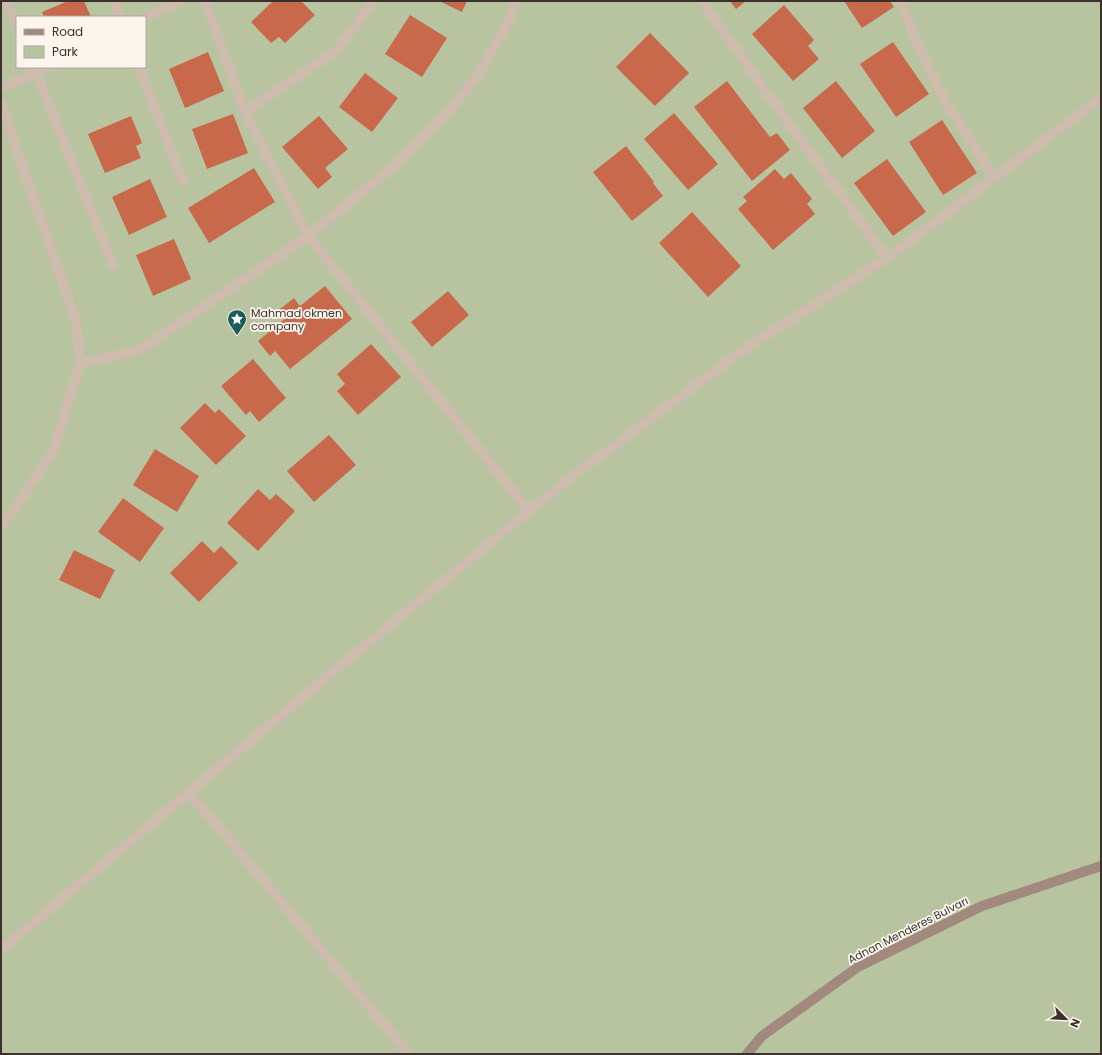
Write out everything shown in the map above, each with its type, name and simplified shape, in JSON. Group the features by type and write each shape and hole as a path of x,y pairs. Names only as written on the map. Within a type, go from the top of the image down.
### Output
{"main road":[{"name":"Adnan Menderes Bulvarı","path":"747,1054 762,1036 858,967 982,906 1101,866"}],"street":[{"path":"6,1 16,24"},
{"path":"115,1 120,16"},
{"path":"146,18 180,1"},
{"path":"205,1 246,112 308,236 529,512"},
{"path":"246,112 337,51 373,1"},
{"path":"80,363 119,355 143,348 308,236 394,167 448,112 478,76 509,21 516,1"},
{"path":"702,1 887,258"},
{"path":"901,1 915,38 944,97 994,178"},
{"path":"139,68 183,181"},
{"path":"1,88 36,70 113,264"},
{"path":"1,950 329,675 568,480 739,353 887,258 1101,98"},
{"path":"1,104 76,321 80,363 54,448 11,514 1,526"},
{"path":"189,792 409,1054"}],"green space":[{"path":"1,1 1101,1 1101,1054 1,1054"}],"building":[{"path":"68,1 84,1 91,16 44,16 42,12"},
{"path":"273,1 301,1 315,15 285,43 279,37 271,43 251,22"},
{"path":"439,1 467,1 462,12"},
{"path":"730,1 746,1 736,9"},
{"path":"844,1 890,1 894,7 862,28"},
{"path":"784,5 814,40 808,46 819,59 793,81 752,34"},
{"path":"410,15 447,38 422,77 385,54"},
{"path":"650,33 689,73 655,106 616,67"},
{"path":"893,42 929,94 896,117 860,64"},
{"path":"208,52 224,91 185,108 169,69"},
{"path":"365,73 398,98 372,132 339,107"},
{"path":"727,81 770,137 777,133 790,150 752,181 694,107"},
{"path":"836,81 875,131 842,158 803,108"},
{"path":"674,113 718,164 688,190 644,139"},
{"path":"233,114 248,153 207,169 192,129"},
{"path":"131,116 142,143 136,146 141,158 105,173 88,134"},
{"path":"319,116 348,149 325,168 332,177 318,189 282,147"},
{"path":"942,120 977,173 943,195 909,142"},
{"path":"626,146 663,196 632,221 593,172"},
{"path":"887,159 926,212 893,236 854,183"},
{"path":"254,168 275,202 209,243 188,208"},
{"path":"775,169 784,179 791,173 812,199 807,204 815,214 773,250 738,209 747,201 743,197"},
{"path":"150,179 167,217 129,235 112,197"},
{"path":"692,212 741,266 708,297 659,243"},
{"path":"174,239 191,279 153,296 136,255"},
{"path":"325,286 352,319 290,369 275,351 270,356 258,341 287,317 280,309 294,298 300,306"},
{"path":"448,291 469,315 432,347 411,322"},
{"path":"371,344 401,377 358,415 337,391 345,384 337,374"},
{"path":"253,359 286,398 259,422 250,411 246,415 221,386"},
{"path":"205,403 215,413 219,409 246,436 216,465 180,428"},
{"path":"329,435 356,465 314,502 287,471"},
{"path":"155,449 199,476 177,512 133,485"},
{"path":"258,489 270,500 276,494 295,511 258,551 227,523"},
{"path":"123,498 164,528 140,562 98,532"},
{"path":"202,541 214,553 221,546 238,563 199,602 170,573"},
{"path":"74,550 115,570 100,599 59,580"}],"place":[{"name":"Mahmad okmen company","path":"237,336"}]}
